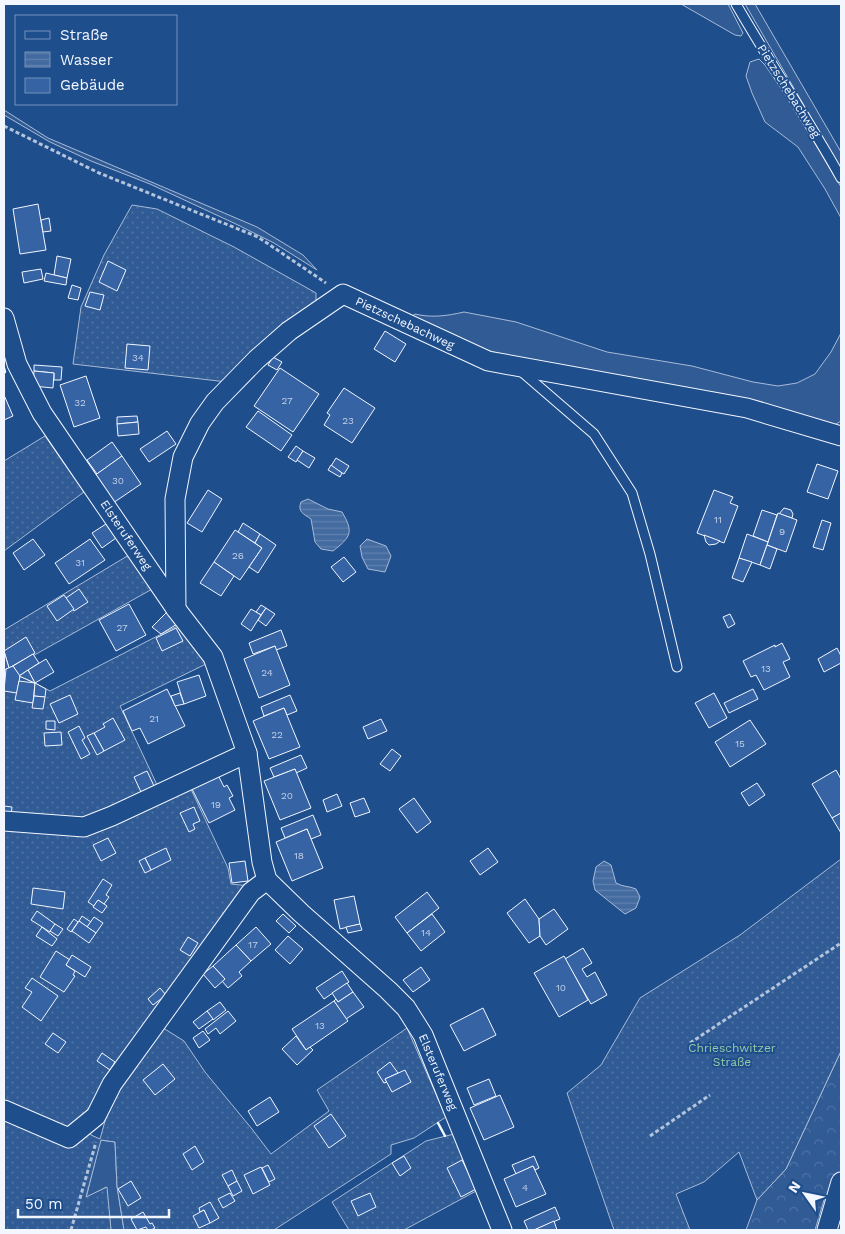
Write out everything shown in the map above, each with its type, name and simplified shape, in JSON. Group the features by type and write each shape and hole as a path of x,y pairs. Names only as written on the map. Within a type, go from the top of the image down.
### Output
{"street":[{"name":"Pietzschebachweg","path":"176,609 175,499 183,457 200,423 215,402 257,359 288,331 343,294 488,362 747,408 841,436"},
{"name":"Elsteruferweg","path":"4,318 17,364 42,413 176,609 213,657 247,753 262,862 268,880 301,913 406,1008 423,1035 502,1230"},
{"path":"4,821 84,827 112,816 247,753"},
{"path":"4,1110 69,1138 96,1116 112,1084 251,892 268,880"},
{"path":"827,1230 841,1182"}],"lane":[{"name":"Pietzschebachweg","path":"736,4 817,134 841,178"},
{"path":"517,368 594,434 632,493 650,554 677,667"}],"path":[{"path":"4,126 99,173 258,237 343,294"},
{"path":"690,1043 841,943"},
{"path":"650,1136 710,1095"},
{"path":"71,1230 97,1138 96,1116"}],"green space":[{"path":"681,4 728,4 743,33 741,36 735,35"},
{"path":"745,4 755,4 841,152 841,169"},
{"path":"759,59 795,109 841,187 841,218 798,147 765,122 746,76 750,62"},
{"path":"4,110 48,138 257,227 303,255 317,270 274,243 238,225 150,184 91,161 50,142 4,115"},
{"path":"132,205 157,209 234,247 316,293 316,304 227,382 73,364 81,307 104,255"},
{"path":"464,312 516,322 607,352 692,366 753,382 778,386 797,383 815,374 831,352 841,333 841,421 833,426 558,364 529,363 477,347 412,316 415,314 439,316"},
{"path":"45,436 84,492 4,551 4,461"},
{"path":"129,555 154,588 13,667 19,676 50,691 179,625 206,664 120,706 158,787 91,818 4,816 4,630"},
{"path":"189,785 228,868 231,884 250,886 111,1080 76,1124 62,1129 4,1104 4,829 43,833"},
{"name":"Chrieschwitzer Straße","path":"841,859 841,1051 786,1169 757,1200 739,1152 704,1182 676,1194 690,1230 614,1230 567,1093 601,1065 640,998 740,935"},
{"path":"160,1026 184,1041 205,1072 271,1154 329,1111 317,1090 407,1028 446,1117 414,1138 391,1145 391,1154 274,1230 124,1230 117,1186 115,1142 101,1140 86,1197 107,1187 111,1230 4,1230 4,1117 64,1144 89,1130 91,1135 100,1139 114,1089"},
{"path":"841,1051 841,1193 824,1200 815,1230 746,1230 757,1200 786,1169"},
{"path":"454,1134 478,1190 404,1230 349,1230 332,1202 426,1141"},
{"path":"100,1140 115,1142 117,1186 124,1230 111,1230 106,1187 86,1198"}],"water":[{"path":"308,499 328,509 342,512 346,519 349,534 344,542 333,551 321,549 315,542 311,519 300,508 301,502"},
{"path":"367,539 386,546 391,556 385,572 368,569 362,557 360,546"},
{"path":"604,861 611,865 616,883 636,889 640,897 636,908 625,914 595,890 593,881 596,867"}],"building":[{"path":"38,204 46,250 20,254 13,209"},
{"path":"49,218 51,231 43,232 41,220"},
{"path":"57,256 71,259 67,278 54,275"},
{"path":"108,261 126,270 117,291 99,282"},
{"path":"41,269 43,279 24,283 22,272"},
{"path":"46,273 67,278 66,285 44,281"},
{"path":"72,285 81,288 78,300 68,298"},
{"path":"90,292 104,295 100,310 85,306"},
{"path":"385,331 406,344 395,362 374,349"},
{"path":"127,344 150,346 148,370 125,368"},
{"path":"273,357 282,362 277,370 268,365"},
{"path":"34,365 62,367 61,380 54,380 54,373 34,371"},
{"path":"280,368 319,394 293,432 254,406"},
{"path":"34,371 54,373 53,388 33,386"},
{"path":"86,376 100,418 74,427 60,385"},
{"path":"344,388 375,408 352,443 324,425 330,415 327,413"},
{"path":"4,395 13,416 4,420"},
{"path":"258,411 292,435 281,451 246,427"},
{"path":"137,416 138,422 117,424 117,417"},
{"path":"138,422 139,434 118,436 117,424"},
{"path":"167,431 176,444 149,462 140,449"},
{"path":"112,442 122,456 97,474 87,460"},
{"path":"296,446 303,451 296,462 288,457"},
{"path":"303,451 315,458 309,468 297,460"},
{"path":"122,456 141,484 113,503 94,476"},
{"path":"336,458 349,466 344,474 331,466"},
{"path":"817,464 838,471 828,499 807,492"},
{"path":"331,465 342,473 340,477 328,470"},
{"path":"208,490 222,499 202,532 187,523"},
{"path":"714,490 733,497 730,503 738,506 724,543 697,533"},
{"path":"784,508 791,510 792,518 779,514"},
{"path":"762,510 777,515 768,542 753,536"},
{"path":"778,513 797,520 786,552 767,545"},
{"path":"822,520 831,523 823,550 813,547"},
{"path":"243,523 260,534 255,543 238,532"},
{"path":"106,524 116,538 102,548 92,533"},
{"path":"235,530 262,548 240,580 214,562"},
{"path":"260,534 276,545 258,573 249,567 262,548 255,543"},
{"path":"747,534 768,542 760,565 739,558"},
{"path":"704,535 720,541 709,545"},
{"path":"33,539 45,555 24,570 13,553"},
{"path":"90,539 105,560 69,584 55,563"},
{"path":"767,545 777,549 770,569 760,565"},
{"path":"344,557 356,572 343,582 331,567"},
{"path":"739,558 752,562 743,582 732,578"},
{"path":"214,562 234,576 221,596 200,583"},
{"path":"79,589 88,602 74,611 66,598"},
{"path":"64,595 74,609 57,621 47,606"},
{"path":"129,604 146,635 116,651 99,620"},
{"path":"261,605 266,608 261,615 256,612"},
{"path":"266,608 275,614 266,626 258,620"},
{"path":"251,609 261,615 251,631 241,624"},
{"path":"169,610 177,624 161,634 152,627"},
{"path":"730,614 735,624 728,628 723,617"},
{"path":"176,628 183,641 162,651 156,638"},
{"path":"281,630 287,646 276,650 275,646 253,654 249,643"},
{"path":"26,637 35,653 9,668 4,651"},
{"path":"782,643 790,659 783,662 790,677 764,690 756,675 751,677 743,661"},
{"path":"275,646 290,685 259,698 244,659"},
{"path":"837,648 841,656 841,663 824,672 818,659"},
{"path":"4,651 9,668 4,670"},
{"path":"33,654 39,663 19,676 13,666"},
{"path":"46,659 54,672 35,683 28,670"},
{"path":"13,666 20,676 17,693 4,691 6,669"},
{"path":"28,670 35,683 19,676"},
{"path":"199,675 206,696 184,704 177,682"},
{"path":"19,681 35,683 33,703 15,700"},
{"path":"35,683 46,689 45,697 34,696"},
{"path":"167,689 185,726 148,744 140,728 132,731 123,711"},
{"path":"753,689 758,699 729,713 724,703"},
{"path":"180,693 184,704 175,706 171,696"},
{"path":"714,693 727,718 709,728 695,703"},
{"path":"70,695 78,714 59,723 50,704"},
{"path":"290,695 297,711 287,715 284,708 264,716 261,707"},
{"path":"34,696 45,697 43,709 32,708"},
{"path":"284,708 300,747 269,759 253,721"},
{"path":"113,718 125,740 104,751 94,733 105,727 103,724"},
{"path":"381,719 387,731 368,739 363,727"},
{"path":"750,720 766,744 730,767 715,742"},
{"path":"46,721 55,721 55,730 46,729"},
{"path":"79,726 85,738 82,740 90,754 81,759 68,732"},
{"path":"61,732 62,745 45,746 44,733"},
{"path":"94,733 104,751 97,755 87,736"},
{"path":"392,749 401,756 390,771 380,764"},
{"path":"301,755 307,768 296,773 295,769 274,777 270,768"},
{"path":"295,769 311,808 280,820 264,781"},
{"path":"836,770 841,779 841,813 832,818 812,784"},
{"path":"147,771 154,786 141,792 134,777"},
{"path":"218,775 224,787 227,785 233,796 229,798 235,810 209,823 192,789"},
{"path":"757,783 765,795 749,806 741,793"},
{"path":"337,794 342,806 327,812 323,800"},
{"path":"364,798 370,812 355,817 350,803"},
{"path":"414,798 431,822 417,833 399,809"},
{"path":"4,806 12,807 11,816 4,815"},
{"path":"194,807 200,821 193,824 195,829 189,832 180,813"},
{"path":"841,813 841,833 832,818"},
{"path":"313,815 321,835 311,839 307,829 285,838 281,828"},
{"path":"307,829 323,868 292,881 276,842"},
{"path":"108,838 116,853 101,861 93,845"},
{"path":"166,848 171,860 151,870 145,858"},
{"path":"488,848 498,862 480,875 470,861"},
{"path":"145,858 151,870 145,873 139,861"},
{"path":"245,861 248,881 232,883 229,863"},
{"path":"103,879 112,885 106,895 109,897 104,904 98,900 94,906 88,902"},
{"path":"33,888 65,892 63,909 31,904"},
{"path":"427,892 439,908 407,933 395,917"},
{"path":"354,896 360,924 340,929 334,900"},
{"path":"525,899 539,919 540,936 529,943 507,913"},
{"path":"98,900 107,906 102,913 93,907"},
{"path":"554,909 568,929 546,945 540,936 539,919"},
{"path":"37,911 55,924 50,932 31,920"},
{"path":"283,914 296,926 289,933 276,921"},
{"path":"432,914 445,932 421,951 407,933"},
{"path":"82,916 91,922 87,927 79,921"},
{"path":"94,917 103,923 96,933 87,927"},
{"path":"74,919 78,922 71,932 67,929"},
{"path":"79,921 96,933 89,943 72,931"},
{"path":"55,924 63,929 58,936 50,931"},
{"path":"360,924 362,930 348,933 346,927"},
{"path":"42,927 57,939 52,946 36,936"},
{"path":"256,927 271,944 251,961 236,945"},
{"path":"288,936 303,949 290,964 275,950"},
{"path":"188,937 198,943 190,956 180,950"},
{"path":"236,945 251,961 239,972 242,976 228,988 222,981 225,979 213,966"},
{"path":"583,948 592,963 582,969 587,977 595,972 607,995 591,1004 565,959"},
{"path":"56,951 70,960 66,965 75,971 73,975 75,976 64,992 40,977"},
{"path":"72,955 91,967 85,977 66,965"},
{"path":"564,956 588,1000 559,1017 534,973"},
{"path":"213,966 225,979 215,988 203,974"},
{"path":"421,967 430,980 413,992 403,980"},
{"path":"342,971 349,982 324,999 316,988"},
{"path":"32,978 58,996 41,1021 22,1007 32,992 25,988"},
{"path":"347,983 353,992 338,1002 332,993"},
{"path":"160,988 166,995 153,1005 148,999"},
{"path":"353,992 364,1007 346,1019 334,1001 336,999 338,1002"},
{"path":"334,1001 348,1021 306,1050 292,1029"},
{"path":"220,1002 226,1010 213,1020 207,1011"},
{"path":"483,1008 496,1035 464,1051 450,1025"},
{"path":"207,1011 213,1019 199,1029 193,1022"},
{"path":"228,1011 236,1021 220,1034 216,1028 208,1034 205,1029"},
{"path":"203,1031 210,1040 199,1048 193,1038"},
{"path":"53,1033 66,1042 58,1053 45,1044"},
{"path":"296,1036 306,1050 310,1047 313,1050 297,1065 282,1049"},
{"path":"102,1053 115,1062 110,1070 97,1061"},
{"path":"390,1062 398,1073 385,1079 387,1082 384,1083 377,1072"},
{"path":"163,1064 175,1079 155,1095 143,1080"},
{"path":"405,1070 411,1082 392,1092 385,1079"},
{"path":"489,1079 496,1096 474,1105 467,1088"},
{"path":"500,1095 514,1127 484,1140 470,1108"},
{"path":"270,1097 279,1112 257,1126 248,1111"},
{"path":"331,1114 346,1136 329,1148 314,1126"},
{"path":"195,1146 204,1162 192,1170 183,1154"},
{"path":"404,1156 411,1168 400,1176 392,1163"},
{"path":"534,1156 539,1168 535,1170 533,1166 516,1174 512,1165"},
{"path":"462,1160 476,1189 461,1197 447,1168"},
{"path":"268,1165 275,1179 269,1182 262,1168"},
{"path":"533,1166 546,1194 516,1207 504,1179"},
{"path":"261,1167 270,1185 253,1194 244,1175"},
{"path":"232,1170 237,1181 228,1186 222,1175"},
{"path":"131,1181 141,1198 128,1206 118,1189"},
{"path":"237,1181 242,1191 233,1196 228,1186"},
{"path":"230,1193 235,1201 223,1208 218,1199"},
{"path":"370,1193 376,1207 358,1216 351,1201"},
{"path":"210,1202 219,1218 210,1223 204,1210 200,1212 199,1208"},
{"path":"555,1207 560,1219 534,1230 528,1230 524,1221"},
{"path":"204,1210 210,1223 199,1228 193,1216"},
{"path":"143,1212 150,1224 152,1223 155,1228 148,1230 146,1227 137,1230 131,1219"},
{"path":"554,1221 557,1230 534,1230"}],"wall":[{"path":"4,368 5,372"},
{"path":"438,1123 445,1136"}]}
